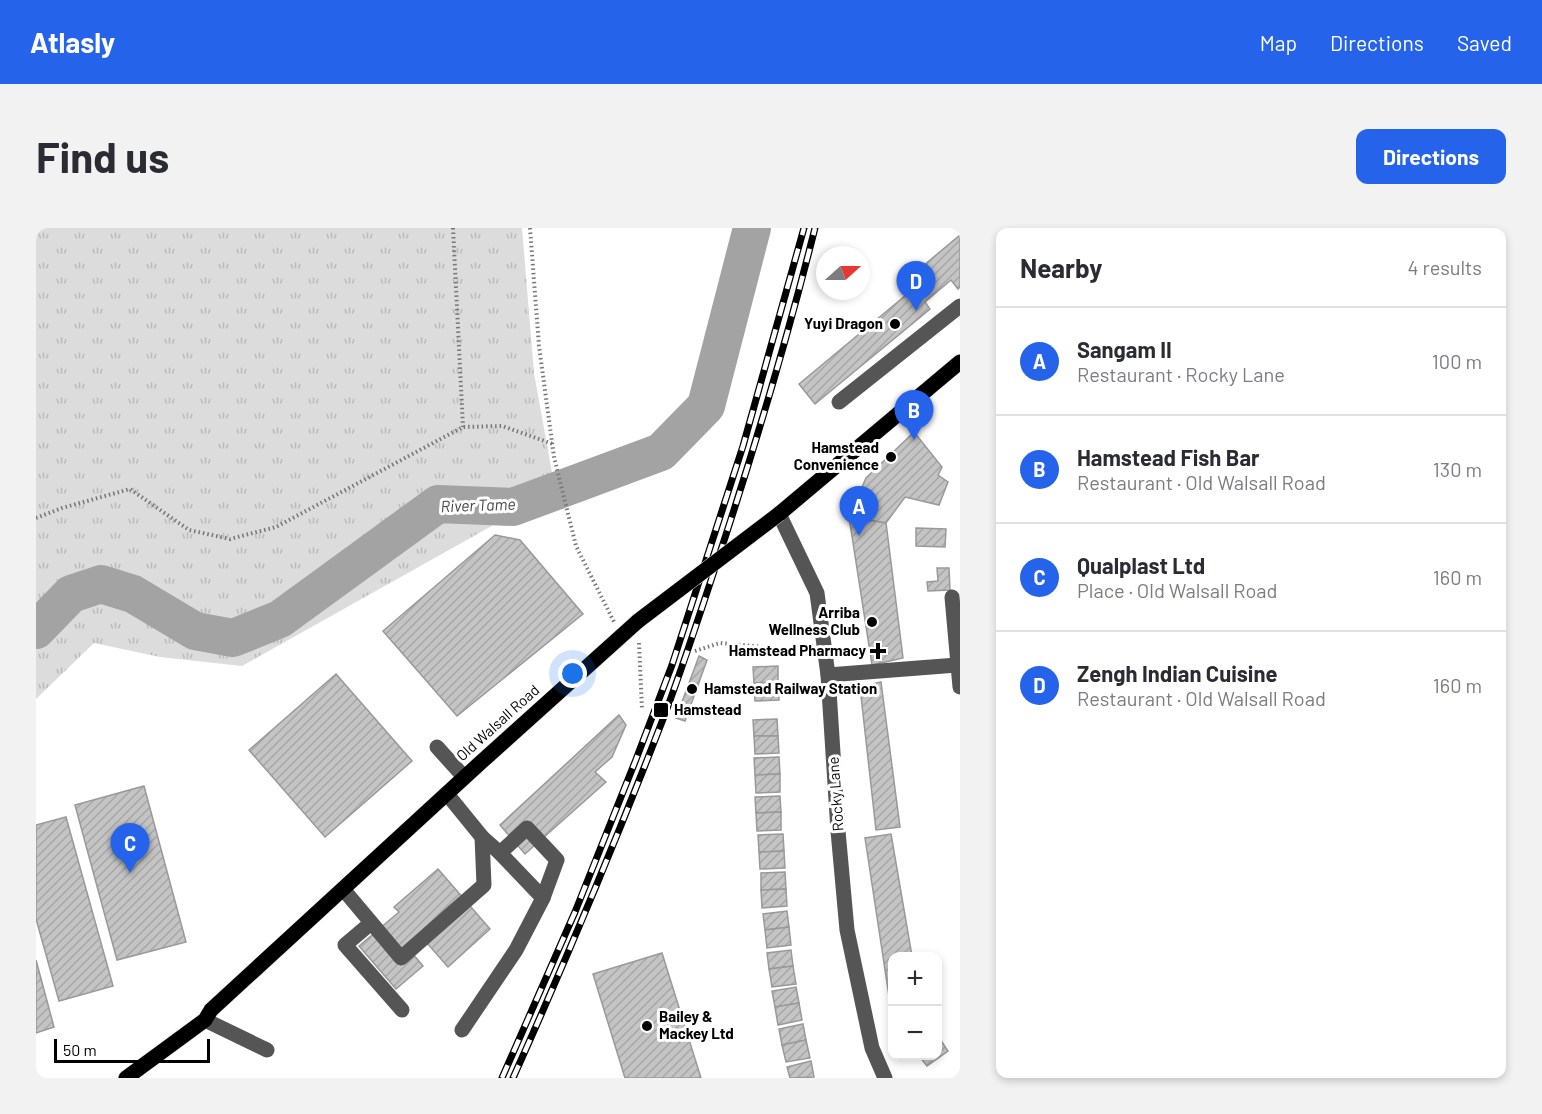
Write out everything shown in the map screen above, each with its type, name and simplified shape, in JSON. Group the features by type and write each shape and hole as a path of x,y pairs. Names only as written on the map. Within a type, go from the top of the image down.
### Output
{"main road":[{"name":"Old Walsall Road","path":"126,1078 205,1020 211,1010 464,777 638,621 779,514 960,362"}],"street":[{"path":"839,402 960,306"},
{"name":"Rocky Lane","path":"779,514 817,593 828,675 847,930 872,1048 885,1078"},
{"path":"952,597 960,687"},
{"path":"828,675 957,665"},
{"path":"437,747 464,777"},
{"path":"447,794 483,837 543,898"},
{"path":"462,1030 516,950 543,898 557,860 527,828 500,853"},
{"path":"343,889 401,958 484,885 483,837"},
{"path":"371,923 345,945 402,1010"},
{"path":"205,1020 267,1050"}],"path":[{"path":"453,228 463,427"},
{"path":"530,228 539,346 554,457 576,546 621,636"},
{"path":"36,518 62,508 130,489 189,530 230,539 276,527 463,427 502,426 553,444"},
{"path":"638,621 642,709"},
{"path":"695,651 720,643 797,650 825,646"}],"green space":[{"path":"36,228 522,228 534,373 555,489 242,666 160,657 94,643 36,699"}],"building":[{"path":"960,235 960,287 958,289 951,280 925,302 930,309 815,404 799,384 912,290 905,281"},
{"path":"914,432 942,467 938,475 948,482 939,505 905,497 886,523 849,517 866,478"},
{"path":"849,517 886,523 903,658 872,665"},
{"path":"916,528 946,529 945,547 916,546"},
{"path":"495,535 520,540 583,614 457,716 383,631"},
{"path":"937,568 949,568 950,590 928,591 927,582 938,581"},
{"name":"Hamstead Railway Station","path":"699,656 707,660 685,721 676,718"},
{"path":"778,666 778,682 754,683 753,667"},
{"path":"336,674 412,761 325,837 249,750"},
{"path":"778,682 779,700 755,701 754,683"},
{"path":"881,682 900,827 876,830 860,687"},
{"path":"619,715 626,725 612,757 595,772 606,782 525,854 500,825"},
{"path":"777,719 778,736 754,736 753,720"},
{"path":"754,736 778,736 779,753 755,754"},
{"path":"779,757 780,774 755,775 754,758"},
{"path":"780,774 780,792 756,793 755,775"},
{"path":"144,786 186,942 117,960 75,805"},
{"path":"780,796 781,812 756,813 755,797"},
{"path":"781,812 781,830 757,831 756,813"},
{"path":"66,817 113,986 59,1001 36,919 36,825"},
{"path":"783,834 784,851 759,852 758,835"},
{"path":"891,834 911,952 888,952 888,989 865,838"},
{"path":"784,851 785,868 760,869 759,852"},
{"path":"438,869 490,929 448,967 419,934 406,946 423,966 396,989 359,946 399,912 394,907"},
{"path":"785,872 786,889 761,890 761,873"},
{"path":"786,889 787,906 762,908 761,890"},
{"path":"787,911 789,927 765,930 763,914"},
{"path":"789,927 791,945 767,948 765,930"},
{"path":"791,950 793,966 769,969 767,953"},
{"name":"Bailey & Mackey Ltd","path":"662,953 701,1078 625,1078 593,974"},
{"path":"36,960 54,1027 36,1033"},
{"path":"793,966 796,984 772,987 769,969"},
{"path":"796,987 799,1003 775,1007 772,991"},
{"path":"799,1003 802,1020 778,1025 775,1007"},
{"path":"803,1024 806,1040 782,1045 779,1029"},
{"path":"806,1040 810,1058 786,1062 782,1045"},
{"path":"942,1042 948,1051 942,1055"},
{"path":"922,1060 935,1060 927,1066"},
{"path":"811,1061 814,1077 790,1078 787,1067"}],"waterway":[{"name":"River Tame","path":"36,630 71,594 101,584 133,594 195,631 233,638 280,619 438,504 513,507 661,452 706,406 752,228"}],"railway":[{"path":"502,1078 575,912 672,665 743,446 804,228"},
{"path":"513,1078 610,851 679,676 757,436 815,228"}],"place":[{"name":"Zengh Indian Cuisine","path":"916,311"},
{"name":"Yuyi Dragon","path":"895,324"},
{"name":"Hamstead Fish Bar","path":"914,440"},
{"name":"Hamstead Convenience","path":"891,457"},
{"name":"Sangam II","path":"859,536"},
{"name":"Arriba Wellness Club","path":"872,622"},
{"name":"Hamstead Pharmacy","path":"878,651"},
{"name":"Hamstead Railway Station","path":"692,689"},
{"name":"Hamstead","path":"661,710"},
{"name":"Qualplast Ltd","path":"130,873"},
{"name":"Bailey & Mackey Ltd","path":"647,1026"}]}
